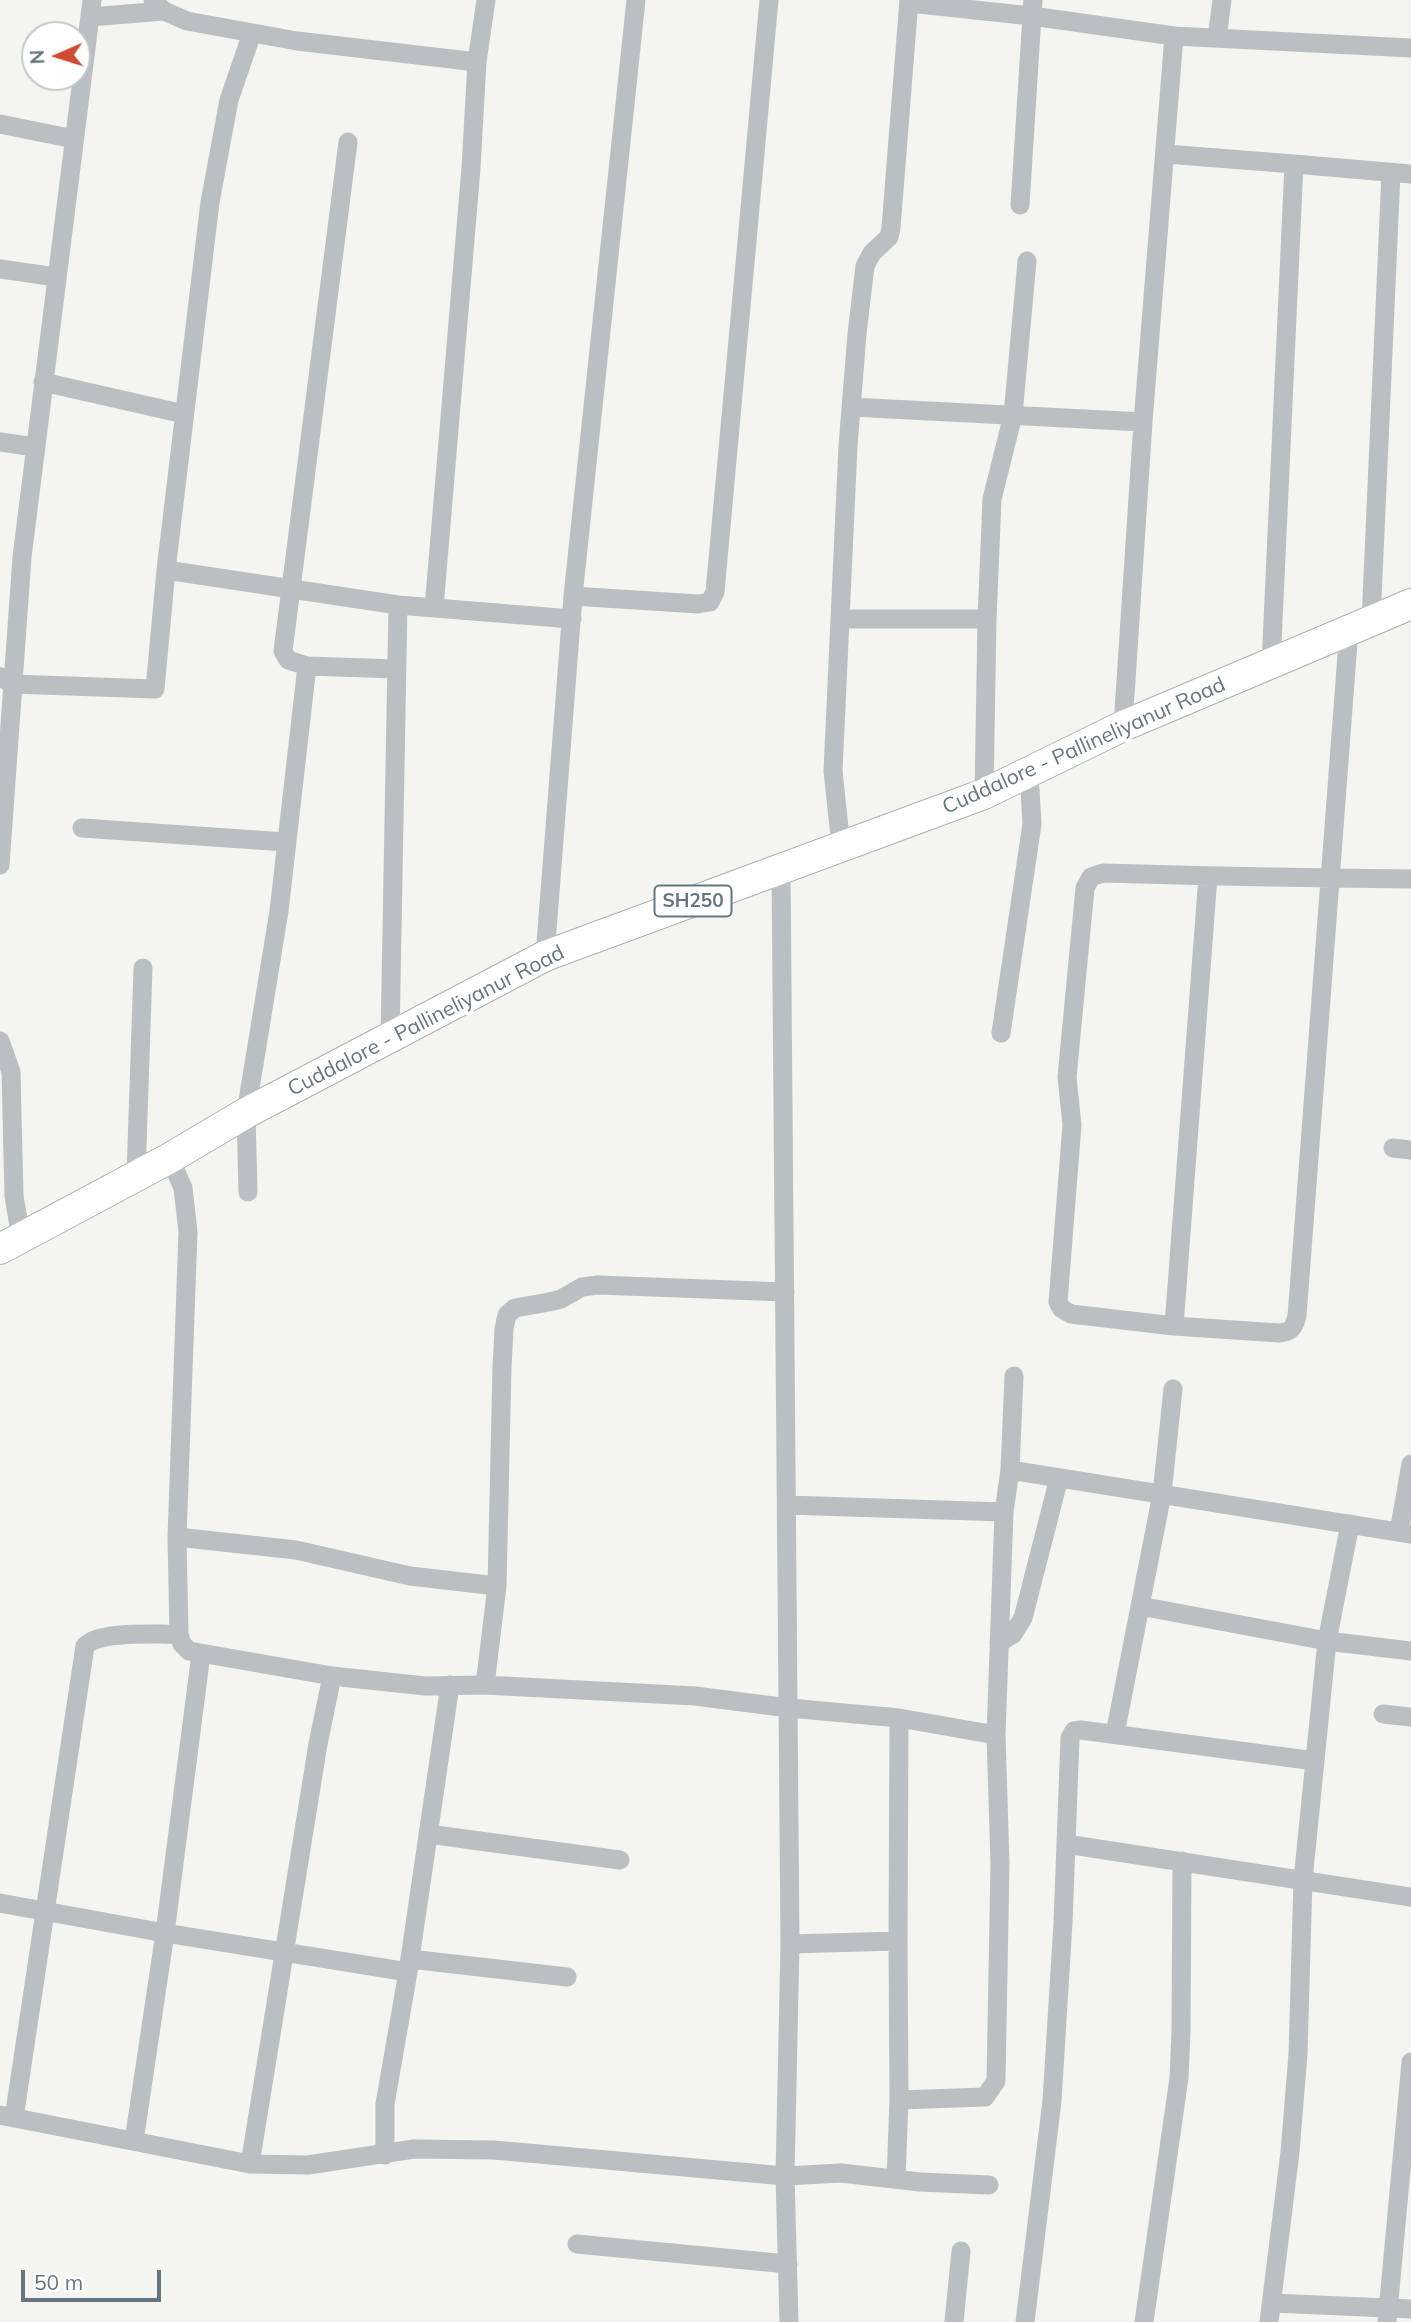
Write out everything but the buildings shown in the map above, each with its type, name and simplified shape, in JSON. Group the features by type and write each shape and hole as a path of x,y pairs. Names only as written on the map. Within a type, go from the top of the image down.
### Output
{"main road":[{"name":"Cuddalore - Pallineliyanur Road","path":"11,1244 170,1158 246,1113 545,956 984,794 1123,726 1411,604"}],"street":[{"path":"434,608 471,168 477,62 486,0"},
{"path":"545,956 573,596 636,0"},
{"path":"573,596 698,604 710,603 715,592 769,0"},
{"path":"1217,38 1222,0"},
{"path":"841,846 833,771 851,407 865,266 872,253 889,237 891,228 909,1 1032,8 1174,36 1411,48"},
{"path":"0,865 6,680 91,8 158,5 187,21 252,33 297,41 477,62"},
{"path":"1020,205 1032,8"},
{"path":"6,680 155,689 166,570 210,202 229,100 252,33"},
{"path":"1123,726 1143,422 1174,36"},
{"path":"0,124 74,139"},
{"path":"348,142 283,651 288,660 307,666 397,669"},
{"path":"1166,154 1411,174"},
{"path":"1271,664 1294,164"},
{"path":"1391,173 1360,625 1331,878 1294,1326 1288,1332 1279,1333 1174,1326 1071,1314 1062,1309 1058,1302 1072,1125 1067,1077 1085,888 1091,877 1103,873 1208,876 1331,878 1411,879"},
{"path":"984,794 992,499 1013,415 1027,261"},
{"path":"0,269 56,277"},
{"path":"43,382 184,414"},
{"path":"851,407 1143,422"},
{"path":"0,442 35,447"},
{"path":"166,570 398,605 572,619"},
{"path":"390,1038 398,605"},
{"path":"840,619 987,619"},
{"path":"248,1192 246,1113 279,911 307,666"},
{"path":"1000,1032 1032,824 1030,789 1024,775"},
{"path":"82,828 286,842"},
{"path":"781,868 789,1708 790,1944 785,2176 789,2322"},
{"path":"1174,1326 1208,876"},
{"path":"136,1176 143,968"},
{"path":"0,1041 11,1072 14,1196 11,1244"},
{"path":"170,1158 183,1188 188,1232 177,1537 179,1634 182,1644 189,1651 332,1676 425,1686 485,1685 646,1692 899,1718 996,1735"},
{"path":"485,1685 498,1586 503,1329 507,1315 516,1308 549,1302 582,1287 598,1285 785,1292"},
{"path":"899,2101 985,2097 996,2081 1000,1863 996,1735 1004,1512 1010,1470 1014,1376"},
{"path":"1115,1734 1162,1494 1173,1389"},
{"path":"1010,1470 1405,1533 1411,1464"},
{"path":"999,1643 1013,1634 1023,1618 1059,1478"},
{"path":"787,1505 1004,1512"},
{"path":"1350,1524 1326,1641 1303,1880 1298,2054 1290,2152 1271,2313 1388,2314 1411,2309"},
{"path":"177,1537 296,1550 410,1576 498,1586"},
{"path":"1140,1606 1326,1641 1411,1651"},
{"path":"179,1634 104,1637 92,1640 85,1646 44,1911 7,2117 250,2164 309,2165 414,2149 521,2152 785,2176 841,2173 989,2185"},
{"path":"134,2141 165,1933 201,1654"},
{"path":"250,2164 318,1744 332,1676"},
{"path":"385,2155 386,2104 450,1685"},
{"path":"1383,1714 1411,1717"},
{"path":"896,2179 899,2101 899,1718"},
{"path":"1025,2322 1052,2101 1063,1923 1070,1738 1073,1731 1115,1734 1315,1761"},
{"path":"428,1834 620,1860"},
{"path":"1066,1844 1411,1897"},
{"path":"1144,2322 1179,2078 1182,1861"},
{"path":"0,1903 285,1953 567,1977"},
{"path":"790,1944 898,1941"},
{"path":"1388,2314 1411,2062"},
{"path":"577,2244 788,2264"},
{"path":"954,2322 961,2252"}]}
